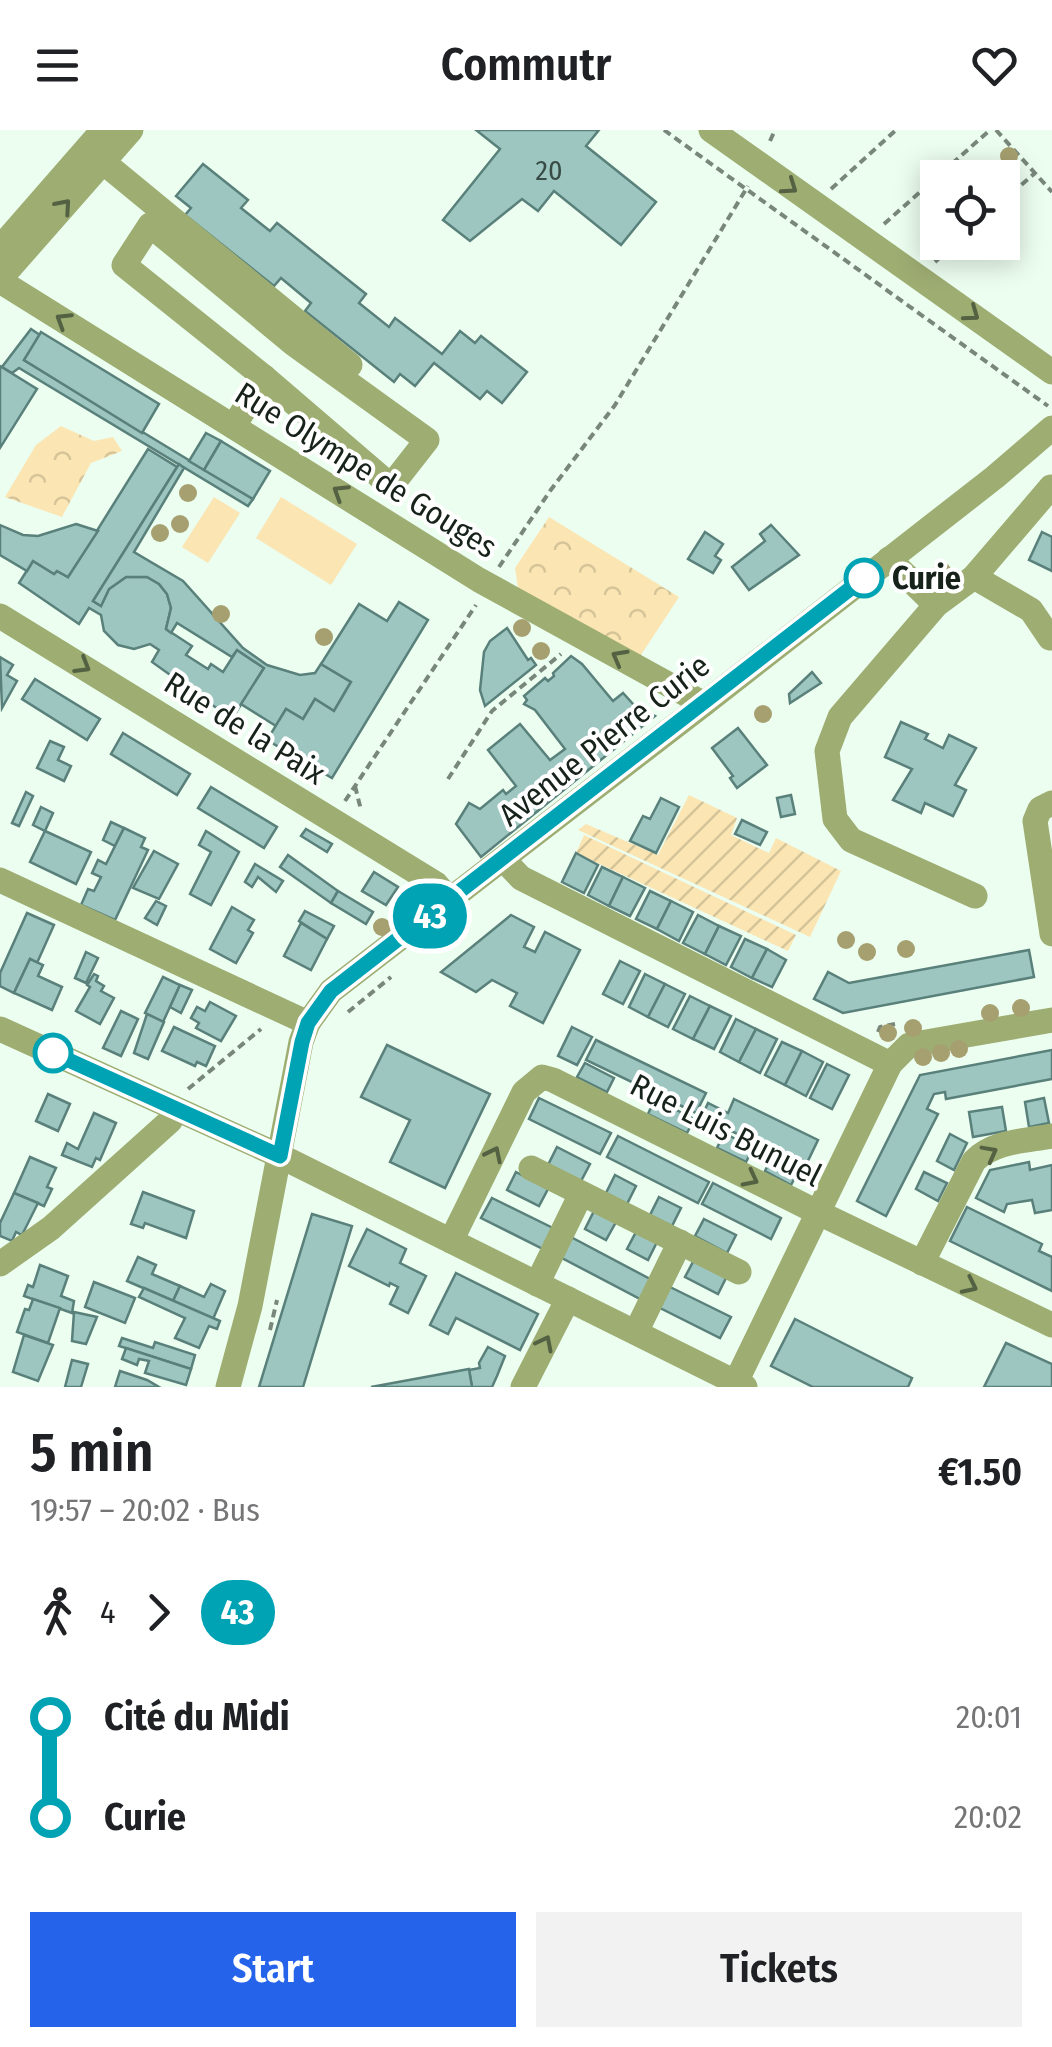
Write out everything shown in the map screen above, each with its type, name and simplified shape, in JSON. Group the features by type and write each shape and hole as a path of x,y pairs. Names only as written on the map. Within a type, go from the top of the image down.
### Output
{"street":[{"path":"0,248 103,130"},
{"path":"0,280 130,130"},
{"path":"711,130 1052,372"},
{"path":"103,162 404,410"},
{"path":"150,225 294,344 427,440 391,486 264,377 124,265 150,225"},
{"name":"Rue Olympe de Gouges","path":"0,280 488,584 704,704"},
{"path":"234,426 264,377"},
{"name":"Avenue Pierre Curie","path":"228,1387 250,1306 302,1042 308,1023 331,991 704,704 1052,428"},
{"path":"975,896 851,840 835,819 827,750 840,717 936,606 974,577 1051,487"},
{"path":"889,559 936,606"},
{"path":"974,577 1031,610 1050,638"},
{"name":"Rue de la Paix","path":"0,616 436,884 450,900"},
{"path":"1052,803 1040,809 1034,821 1052,934"},
{"path":"503,860 521,878 890,1064"},
{"path":"0,880 308,1023"},
{"path":"0,1029 280,1156 741,1384 890,1064 909,1046 1052,1020"},
{"name":"Rue Luis Bunuel","path":"451,1241 524,1092 542,1078 554,1080 1052,1326"},
{"path":"0,1264 51,1228 170,1121 165,1105"},
{"path":"922,1263 974,1161 983,1152 995,1146 1052,1136"},
{"path":"530,1168 739,1272"},
{"path":"537,1284 582,1194"},
{"path":"636,1332 680,1242"},
{"path":"523,1387 568,1299"}],"path":[{"path":"664,130 1052,406"},
{"path":"828,192 896,130"},
{"path":"878,229 993,130 1052,192"},
{"path":"331,821 550,491 615,405 759,164"},
{"path":"1020,186 1035,173"},
{"path":"931,265 936,260"},
{"path":"448,779 492,712 582,637"},
{"path":"356,786 363,813"},
{"path":"346,1012 392,976"},
{"path":"165,1105 165,1092 184,1092 268,1023 273,1008"},
{"path":"270,1332 278,1296"}],"green space":[{"path":"61,426 94,441 113,437 122,451 91,463 62,517 5,497 36,445"},
{"path":"214,497 240,513 208,563 182,547"},
{"path":"281,497 357,544 331,585 256,538"},
{"path":"549,517 679,597 639,658 518,588 515,568"},
{"path":"689,795 737,818 731,835 769,853 776,838 841,871 810,937 578,830 586,824 658,855"},
{"path":"584,835 796,935 788,951 576,853"}],"building":[{"path":"476,130 599,130 586,146 656,202 621,245 554,191 538,211 522,199 470,241 443,220 500,149"},
{"path":"203,164 248,200 241,208 270,231 277,223 366,294 359,303 389,327 395,318 442,354 460,331 475,343 481,336 527,372 502,403 487,391 480,399 434,363 415,386 400,374 394,382 305,311 311,303 281,278 274,286 185,215 191,208 176,196"},
{"path":"31,329 40,335 24,360 253,499 248,506 19,368 12,373 2,367"},
{"path":"41,332 159,404 142,433 24,360"},
{"path":"0,366 37,389 0,448"},
{"path":"206,433 221,441 204,470 189,461"},
{"path":"221,441 270,471 253,499 204,470"},
{"path":"148,449 177,467 93,601 101,606 109,589 126,577 147,577 167,594 171,608 166,629 192,646 186,655 208,669 211,664 223,672 237,650 264,668 232,719 152,662 159,650 150,644 134,649 118,645 104,631 101,615 89,608 79,624 19,583 33,561 54,574 57,571 68,577"},
{"path":"179,464 184,468 134,552 183,581 243,648 267,665 300,675 315,673 321,664 351,682 334,711 315,699 303,719 286,709 276,726 241,704 264,668 237,650 232,657 177,623 171,633 166,629 171,608 167,594 147,577 126,577 109,589 101,606 93,601"},
{"path":"76,524 98,531 68,577 57,571 54,574 33,561 27,571 0,555 0,525 23,535 38,536"},
{"path":"771,525 799,555 749,590 732,567 765,541 760,534"},
{"path":"705,532 723,544 715,556 721,560 713,573 688,559"},
{"path":"1042,532 1052,537 1052,571 1029,560"},
{"path":"399,602 428,620 332,778 267,740 286,709 303,719 315,699 334,711 351,682 321,664 359,604 387,621"},
{"path":"507,628 528,660 531,658 536,665 485,706 480,690 484,652 490,641"},
{"path":"571,656 613,701 623,693 634,705 655,716 481,857 456,824 469,803 480,809 503,790 506,794 516,786 488,750 520,724 550,760 565,749 535,710 524,704 524,696 545,678 548,681 554,676"},
{"path":"0,657 13,665 7,675 17,681 2,708"},
{"path":"812,672 821,683 790,703 789,694"},
{"path":"35,679 100,719 87,740 22,699"},
{"path":"901,722 928,734 925,739 943,748 949,735 976,748 955,785 966,790 953,816 925,803 921,813 893,800 912,769 885,757"},
{"path":"738,728 767,765 737,788 712,748"},
{"path":"123,733 190,774 177,795 111,754"},
{"path":"50,741 64,747 58,760 71,766 64,781 37,768"},
{"path":"211,787 277,827 264,848 198,808"},
{"path":"26,792 33,796 19,826 12,823"},
{"path":"791,795 795,814 781,817 777,798"},
{"path":"661,798 679,807 656,853 630,841 643,816 650,819"},
{"path":"41,807 53,813 45,831 33,825"},
{"path":"742,820 767,832 760,845 735,834"},
{"path":"111,822 124,828 115,846 103,840"},
{"path":"124,828 145,838 141,847 148,850 115,920 81,905 88,889 94,891 101,877 92,873 98,860 106,864"},
{"path":"306,829 332,844 327,852 301,836"},
{"path":"45,831 91,852 76,884 30,862"},
{"path":"206,831 239,852 211,905 190,894 211,852 199,845"},
{"path":"154,851 178,864 159,899 133,888"},
{"path":"576,853 598,865 584,893 562,882"},
{"path":"288,855 338,891 331,903 280,867"},
{"path":"255,864 283,881 276,892 258,877 252,887 245,882"},
{"path":"602,867 623,877 609,906 588,895"},
{"path":"374,872 398,887 386,905 362,891"},
{"path":"623,877 645,888 630,916 609,906"},
{"path":"338,891 373,912 366,924 331,903"},
{"path":"650,891 671,901 657,929 636,919"},
{"path":"156,901 166,906 157,925 145,918"},
{"path":"671,901 693,912 679,941 657,929"},
{"path":"232,907 254,920 248,930 253,933 236,963 210,949"},
{"path":"305,911 334,926 327,939 299,921"},
{"path":"27,913 54,925 37,963 30,959 14,993 0,986 0,973"},
{"path":"511,915 534,927 524,947 535,952 545,932 580,950 543,1023 510,1006 517,993 492,980 476,992 441,972"},
{"path":"698,915 719,926 705,954 683,943"},
{"path":"301,923 327,939 311,970 284,956"},
{"path":"719,926 741,936 726,965 705,954"},
{"path":"745,939 767,949 752,978 731,967"},
{"path":"767,949 786,960 772,987 752,978"},
{"path":"1029,950 1034,977 843,1013 814,999 828,972 849,983"},
{"path":"86,952 98,958 86,983 75,978"},
{"path":"30,959 43,965 38,976 62,987 52,1010 14,993"},
{"path":"620,961 640,971 623,1004 603,994"},
{"path":"94,974 104,986 101,991 114,998 100,1024 76,1011"},
{"path":"645,974 665,984 648,1017 629,1007"},
{"path":"163,977 180,985 163,1022 145,1013"},
{"path":"665,984 685,994 668,1027 648,1017"},
{"path":"180,985 192,990 181,1013 170,1007"},
{"path":"690,996 710,1006 693,1039 673,1029"},
{"path":"210,1002 236,1016 221,1041 196,1028 199,1023 191,1018 197,1007 205,1011"},
{"path":"710,1006 731,1016 714,1049 693,1039"},
{"path":"121,1011 138,1019 121,1056 103,1048"},
{"path":"147,1014 164,1022 148,1059 134,1053"},
{"path":"736,1019 756,1029 739,1062 720,1052"},
{"path":"174,1027 215,1046 206,1066 197,1062 195,1066 162,1051"},
{"path":"572,1027 592,1037 577,1065 558,1056"},
{"path":"756,1029 777,1039 760,1073 739,1062"},
{"path":"596,1040 706,1093 696,1113 586,1060"},
{"path":"782,1042 802,1051 785,1085 765,1075"},
{"path":"387,1045 490,1094 445,1188 390,1162 410,1120 361,1097"},
{"path":"1052,1050 1052,1079 946,1099 945,1092 934,1094 927,1109 938,1114 886,1216 857,1201 920,1075"},
{"path":"802,1051 823,1062 806,1096 785,1085"},
{"path":"585,1063 614,1078 607,1092 577,1077"},
{"path":"827,1064 849,1075 832,1109 810,1098"},
{"path":"48,1094 70,1104 58,1131 36,1121"},
{"path":"539,1098 611,1133 600,1154 529,1119"},
{"path":"1044,1098 1049,1123 1029,1127 1025,1102"},
{"path":"655,1099 694,1119 687,1133 648,1114"},
{"path":"734,1099 818,1140 805,1167 721,1126 717,1135 698,1125 708,1103 728,1113"},
{"path":"1002,1107 1006,1131 973,1137 969,1112"},
{"path":"94,1113 116,1123 100,1160 96,1158 92,1167 62,1155 67,1143 78,1149"},
{"path":"724,1133 753,1148 746,1162 717,1148"},
{"path":"950,1134 967,1143 954,1170 937,1161"},
{"path":"618,1136 709,1182 698,1203 607,1157"},
{"path":"557,1147 590,1164 581,1181 548,1165"},
{"path":"30,1157 56,1168 44,1206 14,1193"},
{"path":"772,1157 799,1170 791,1185 765,1171"},
{"path":"1029,1162 1030,1170 1052,1165 1052,1210 1035,1213 1032,1200 1007,1204 1004,1212 976,1198 990,1170"},
{"path":"516,1172 548,1189 539,1206 507,1190"},
{"path":"924,1172 947,1183 938,1201 916,1189"},
{"path":"615,1175 636,1186 627,1204 606,1193"},
{"path":"713,1183 781,1218 771,1239 702,1204"},
{"path":"143,1192 194,1211 186,1238 145,1223 143,1228 131,1224"},
{"path":"14,1193 38,1203 22,1235 16,1232 12,1241 0,1236 0,1223"},
{"path":"659,1197 681,1208 672,1226 650,1215"},
{"path":"492,1198 555,1229 545,1250 481,1218"},
{"path":"967,1207 1042,1244 1039,1251 1052,1257 1052,1291 950,1241"},
{"path":"594,1211 616,1222 606,1240 585,1229"},
{"path":"312,1214 352,1226 303,1387 259,1387"},
{"path":"704,1219 736,1235 727,1253 695,1236"},
{"path":"367,1229 406,1249 400,1263 426,1276 408,1313 390,1304 398,1287 349,1266"},
{"path":"636,1232 657,1242 648,1260 627,1249"},
{"path":"569,1236 652,1280 642,1300 558,1256"},
{"path":"138,1257 156,1265 152,1274 180,1286 173,1301 127,1281"},
{"path":"694,1260 727,1276 718,1294 685,1277"},
{"path":"40,1265 68,1276 61,1296 74,1301 72,1313 24,1296 28,1285 33,1287"},
{"path":"456,1273 538,1314 520,1350 456,1318 448,1334 430,1325"},
{"path":"94,1282 135,1298 125,1323 85,1307"},
{"path":"211,1284 225,1291 213,1319 173,1301 180,1286 204,1297"},
{"path":"668,1286 731,1317 720,1338 658,1307"},
{"path":"144,1288 220,1321 217,1329 209,1326 199,1348 175,1338 185,1318 139,1297"},
{"path":"33,1299 60,1308 48,1343 17,1332"},
{"path":"74,1312 97,1317 86,1344 72,1341"},
{"path":"795,1319 912,1378 908,1387 813,1387 771,1366"},
{"path":"24,1335 53,1345 38,1381 13,1372"},
{"path":"122,1338 153,1348 155,1342 195,1355 191,1369 119,1346"},
{"path":"1006,1343 1052,1364 1052,1387 984,1387"},
{"path":"488,1347 505,1356 497,1376 492,1387 472,1387 469,1370 480,1368"},
{"path":"126,1348 191,1369 186,1385 145,1373 149,1361 139,1359 137,1365 122,1359"},
{"path":"72,1360 88,1364 81,1387 65,1387"},
{"path":"469,1369 472,1387 371,1387"},
{"path":"120,1371 147,1380 159,1387 115,1387"}],"bus line":[{"name":"43","path":"53,1053 280,1156 302,1042 308,1023 331,991 864,578"}],"place":[{"name":"Curie","path":"864,578"}]}
